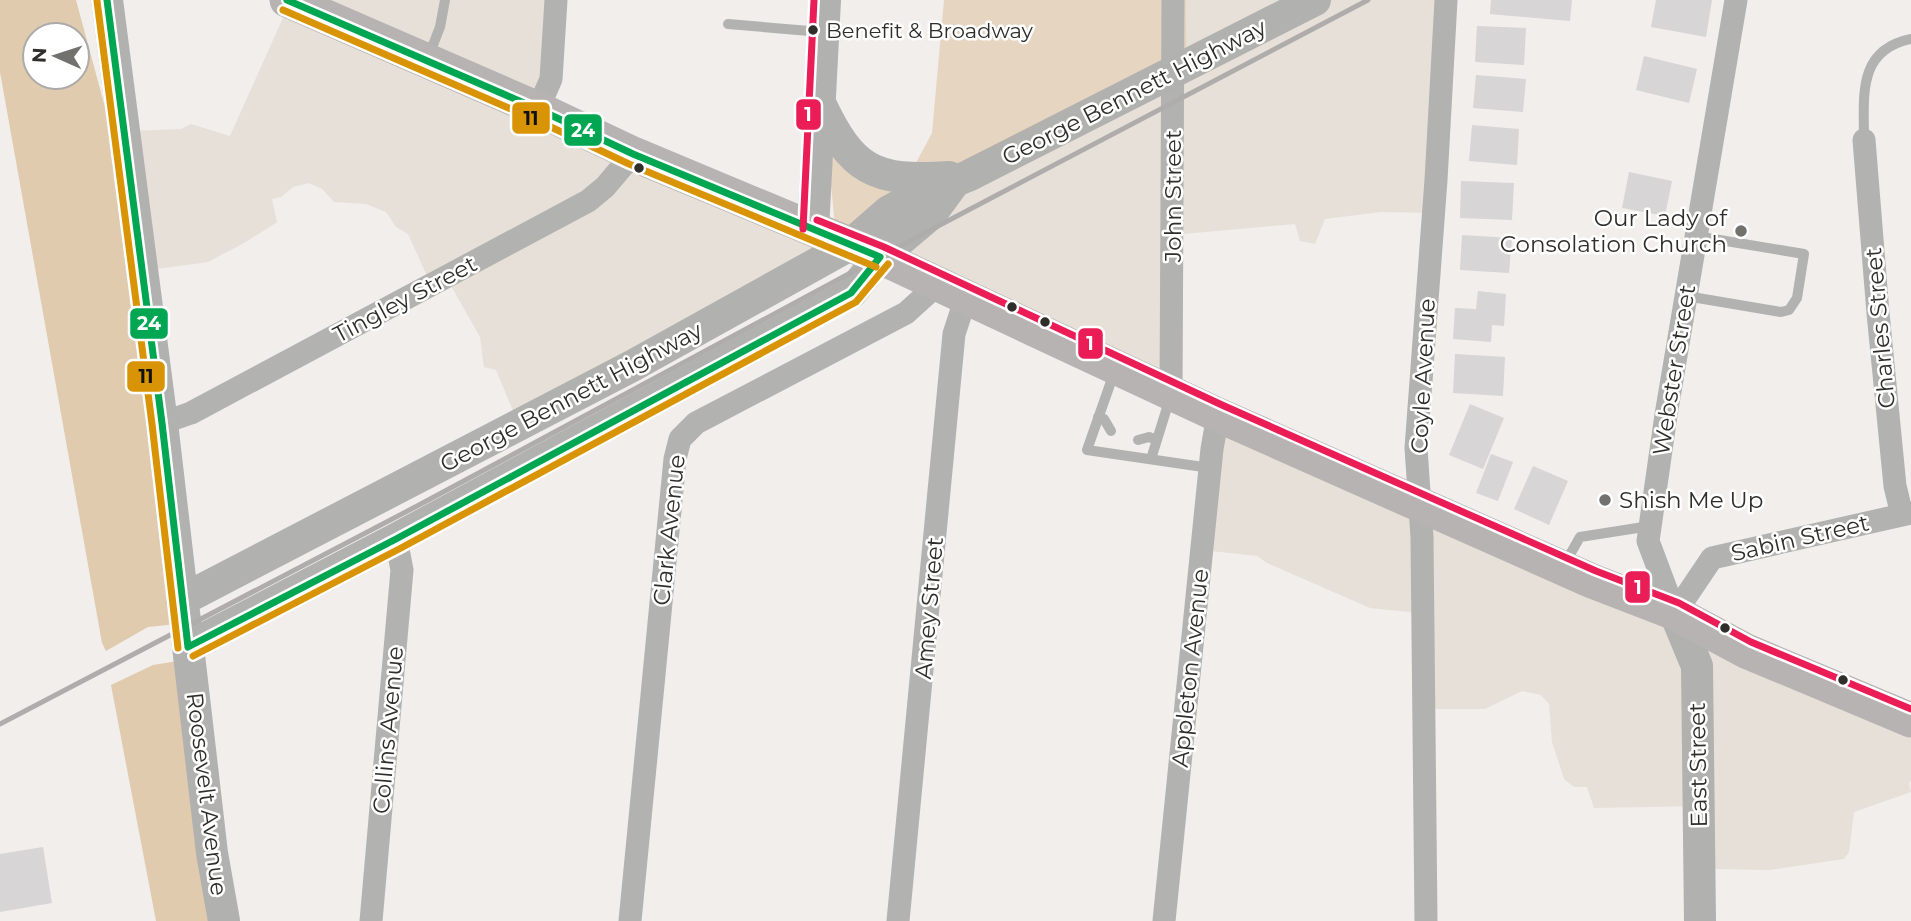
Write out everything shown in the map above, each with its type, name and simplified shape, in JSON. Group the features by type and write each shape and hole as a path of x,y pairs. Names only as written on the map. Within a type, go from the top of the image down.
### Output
{"main road":[{"path":"287,0 538,109 633,154 865,251 1218,415 1562,567 1675,613 1746,651 1911,720"}],"street":[{"name":"Roosevelt Avenue","path":"107,0 162,422 212,853 224,921"},
{"path":"538,109 551,79 556,0"},
{"path":"813,230 825,0"},
{"name":"John Street","path":"1171,393 1173,0"},
{"name":"George Bennett Highway","path":"182,600 632,366 865,251 931,214 960,180 1315,0"},
{"name":"Coyle Avenue","path":"1426,921 1421,504 1416,448 1446,0"},
{"name":"Webster Street","path":"1675,613 1648,541 1666,415 1736,0"},
{"path":"819,101 835,135 848,153 863,165 887,176 960,180"},
{"name":"Charles Street","path":"1864,140 1894,472 1906,514"},
{"name":"Tingley Street","path":"162,422 191,413 588,201 606,187 633,154"},
{"name":"George Bennett Highway","path":"188,647 396,539 851,293 865,251"},
{"name":"Clark Avenue","path":"631,921 675,459 680,439 696,423 951,291"},
{"name":"Amey Street","path":"898,921 954,334 951,291"},
{"name":"Appleton Avenue","path":"1164,921 1210,468 1218,415"},
{"name":"Sabin Street","path":"1675,613 1712,558 1906,514"},
{"name":"Collins Avenue","path":"371,921 402,570 396,539"},
{"name":"East Street","path":"1675,613 1697,666 1700,921"}],"lane":[{"path":"427,61 440,27 445,0"},
{"path":"727,24 823,32"},
{"path":"1864,140 1866,82 1875,57 1890,46 1911,39"},
{"path":"1686,296 1781,312 1789,310 1797,298 1804,254 1696,236"},
{"path":"1116,367 1101,418 1087,450 1210,468"},
{"path":"1148,439 1171,393"},
{"path":"1101,418 1117,417"},
{"path":"1101,418 1111,430"},
{"path":"1143,426 1151,459"},
{"path":"1562,567 1580,537 1650,526"}],"shaded area":[{"path":"0,0 76,0 82,21 21,21 21,91 91,91 91,55 149,270 187,623 148,627 106,651 102,643 0,72"},
{"path":"291,0 563,0 553,108 836,235 519,425 496,370 484,367 480,337 450,284 433,289 408,234 396,227 386,212 366,204 334,202 322,189 309,183 293,187 281,197 272,199 277,222 244,243 208,262 149,270 130,131 181,129 191,124 230,136"},
{"path":"944,0 1186,0 1187,61 836,235 825,126 850,146 910,174 932,133"},
{"path":"1186,0 1453,0 1437,213 1381,212 1325,219 1315,244 1300,241 1295,224 1183,234 1182,388 879,239 1187,61"},
{"path":"1221,422 1911,716 1911,792 1854,812 1849,852 1844,859 1769,870 1712,869 1703,806 1594,808 1587,787 1574,787 1564,779 1552,742 1549,704 1541,695 1522,691 1485,709 1436,709 1431,702 1428,614 1370,608 1267,563 1257,556 1211,551"},
{"path":"196,658 236,921 156,921 111,685 153,665"}],"building":[{"path":"1491,0 1572,0 1570,21 1490,14"},
{"path":"1656,0 1712,0 1706,37 1651,27"},
{"path":"1477,26 1526,28 1524,65 1475,62"},
{"path":"1644,56 1697,69 1689,103 1636,90"},
{"path":"1476,75 1526,79 1523,112 1473,108"},
{"path":"1472,125 1519,129 1517,165 1469,161"},
{"path":"1629,172 1672,181 1665,216 1622,208"},
{"path":"1461,181 1514,183 1512,220 1460,218"},
{"path":"1462,235 1512,238 1509,273 1460,270"},
{"path":"1478,291 1506,294 1504,326 1492,325 1491,342 1453,339 1455,308 1476,309"},
{"path":"1455,354 1505,357 1503,396 1453,393"},
{"path":"1470,404 1504,418 1483,469 1449,455"},
{"path":"1491,454 1513,462 1498,501 1476,493"},
{"path":"1533,466 1568,481 1549,525 1514,509"},
{"path":"43,847 52,903 0,912 0,854"}],"railway":[{"path":"0,724 419,505 919,236 1368,0"}],"transit line":[{"name":"24","path":"107,0 188,647"},
{"name":"24","path":"287,0 538,109 633,154 880,257"},
{"name":"1","path":"803,229 814,0"},
{"name":"11","path":"97,1 178,648"},
{"name":"11","path":"283,10 534,119 629,164 876,267"},
{"name":"1","path":"817,220 884,247 1222,405 1596,571 1679,603 1751,642 1911,709"},
{"name":"24","path":"188,647 396,539 851,293 880,257"},
{"name":"11","path":"193,656 401,548 856,302 888,264"}],"place":[{"name":"Benefit & Broadway","path":"813,30"},
{"name":"Our Lady of Consolation Church","path":"1741,231"},
{"name":"Shish Me Up","path":"1605,500"}]}
